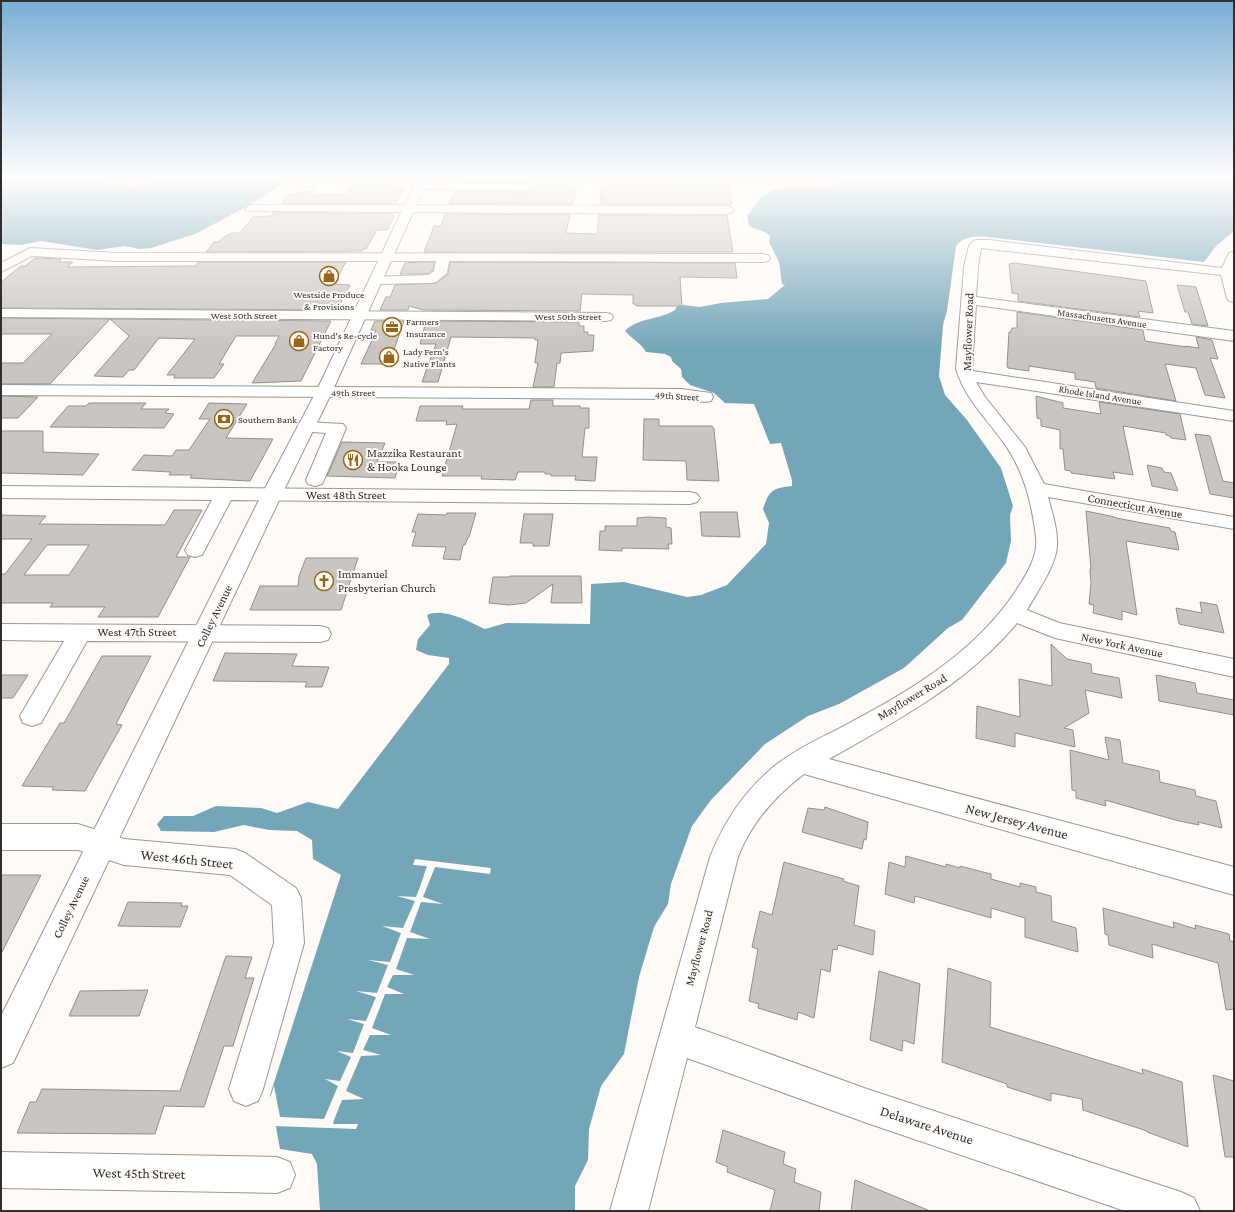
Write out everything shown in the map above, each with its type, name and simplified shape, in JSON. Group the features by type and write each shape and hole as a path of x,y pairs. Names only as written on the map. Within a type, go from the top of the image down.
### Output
{"street":[{"name":"Colley Avenue","path":"1,1051 101,844 206,633 272,494 324,392 397,236"},
{"name":"Mayflower Road","path":"629,1211 724,857 738,827 756,800 783,774 800,762 927,691 965,663 1013,613 1030,587 1043,561 1047,545 1036,488 1028,468 1012,443 975,395 965,374 964,369 970,300 971,267 975,246 978,244 989,244 1230,272"},
{"path":"1,268 30,252 117,256 764,258"},
{"path":"1234,256 1230,272 1234,298"},
{"path":"373,285 431,279 440,273 443,258"},
{"path":"373,285 408,289"},
{"name":"Massachusetts Avenue","path":"970,300 1234,336"},
{"name":"West 50th Street","path":"1,313 606,317"},
{"name":"Rhode Island Avenue","path":"965,374 1234,416"},
{"name":"49th Street","path":"1,390 681,394 705,397"},
{"path":"306,427 337,428 312,487"},
{"name":"West 48th Street","path":"1,492 272,494 312,487 341,495 690,498"},
{"name":"Connecticut Avenue","path":"1036,488 1234,524"},
{"path":"195,550 225,494"},
{"name":"New York Avenue","path":"1013,613 1055,630 1234,668"},
{"name":"West 47th Street","path":"1,632 320,634"},
{"path":"32,716 81,632"},
{"name":"New Jersey Avenue","path":"800,762 1234,881"},
{"name":"West 46th Street","path":"1,837 78,837 124,852 235,862 286,898 290,943 246,1089"},
{"name":"Delaware Avenue","path":"675,1037 867,1106 1181,1211"},
{"name":"West 45th Street","path":"1,1170 277,1175"}],"water":[{"path":"1,236 190,236 151,248 139,249 125,246 97,250 41,241 21,245 1,244"},
{"path":"770,236 1228,236 1217,245 1204,262 984,237 966,238 956,246 947,311 943,325 939,376 945,395 967,420 1001,468 1013,506 1010,515 1011,541 1006,563 962,620 948,628 904,668 839,704 808,716 765,744 711,800 692,826 671,884 668,904 654,927 639,977 624,1054 601,1086 589,1129 588,1160 575,1186 575,1211 320,1211 317,1164 312,1154 280,1149 270,1095 341,875 313,859 312,840 297,831 269,830 244,825 214,832 161,831 157,824 164,816 193,816 216,806 261,808 277,813 308,802 338,809 449,664 449,658 428,655 416,650 418,639 430,625 427,615 433,613 448,614 464,619 485,629 506,623 590,624 591,584 624,582 687,597 701,595 727,585 766,544 769,523 763,509 767,498 776,489 792,486 792,480 781,443 770,444 754,404 725,403 714,393 690,385 682,377 681,369 672,361 671,357 665,354 646,352 642,346 625,331 636,323 670,313 676,309 676,307 683,305 700,307 721,303 768,299 785,285 782,284 779,262 769,242"}],"pier":[{"path":"415,859 491,868 490,874 435,867 423,897 443,904 421,902 410,932 430,939 407,938 396,969 414,975 393,975 387,987 404,994 385,994 372,1028 391,1035 370,1035 363,1050 381,1055 361,1056 346,1091 364,1099 342,1100 334,1120 333,1124 358,1124 356,1129 274,1126 269,1101 274,1086 280,1117 324,1119 338,1086 325,1079 340,1081 351,1057 337,1051 353,1053 364,1024 347,1019 366,1021 376,997 356,991 377,993 388,965 368,960 390,962 401,933 382,926 403,928 415,901 397,896 416,897 421,884 427,866 413,865"}],"building":[{"path":"227,236 374,236 366,249 363,249 362,251 206,252 214,242 218,242"},
{"path":"430,236 730,236 733,252 424,252"},
{"path":"35,258 61,259 59,262 73,262 67,267 196,266 198,262 346,262 334,284 350,285 337,310 1,308 1,282 21,266 25,266"},
{"path":"434,262 433,270 428,274 400,274 405,263"},
{"path":"450,262 735,263 737,278 680,277 682,306 636,306 636,304 633,304 633,295 582,294 580,311 423,310 409,306 408,310 380,310 386,297 390,297 395,285 436,283 448,274"},
{"path":"1015,263 1146,281 1153,313 1138,311 1140,317 1018,301 1018,294 1012,293 1009,264"},
{"path":"1177,285 1196,287 1208,326 1192,324 1188,312 1185,312"},
{"path":"1017,312 1143,330 1145,341 1186,347 1185,346 1199,348 1196,337 1212,340 1218,359 1210,358 1225,398 1205,395 1196,368 1165,364 1176,401 1096,388 1095,382 1075,379 1075,373 1029,366 1029,371 1008,368 1009,332 1011,332 1012,328 1017,328"},
{"path":"1,318 110,319 50,384 1,384 1,363 23,363 52,334 1,334"},
{"path":"110,319 331,321 301,381 252,383 276,344 279,336 236,336 219,364 224,364 214,378 174,378 175,375 167,375 195,339 159,338 134,370 129,370 123,377 94,376 129,336"},
{"path":"375,321 404,321 389,364 361,364 376,330 371,330"},
{"path":"426,321 579,322 579,326 584,326 584,332 588,332 588,335 594,335 593,351 561,353 560,363 557,363 554,387 533,387 538,363 535,363 538,340 535,340 535,338 451,337 438,382 422,382 436,344 420,344"},
{"path":"1,396 38,397 18,418 1,418"},
{"path":"1036,396 1063,403 1063,408 1101,414 1099,402 1180,414 1186,440 1171,438 1170,436 1166,435 1166,433 1123,426 1133,475 1113,472 1115,479 1071,473 1071,471 1065,470 1063,449 1060,449 1060,430 1041,426 1041,419 1037,418"},
{"path":"531,400 553,400 553,406 580,406 580,408 589,408 589,428 585,428 582,457 597,457 595,481 575,480 576,476 551,476 551,474 545,474 545,472 518,472 515,480 481,479 482,476 442,476 457,424 446,425 447,421 416,421 420,406 463,406 462,409 529,409"},
{"path":"89,403 146,403 141,409 169,409 165,413 174,414 164,428 50,427 68,406 86,406"},
{"path":"209,403 247,404 226,438 273,439 250,481 190,478 192,475 169,475 171,472 132,470 144,455 172,456 176,450 189,450 210,419 199,419"},
{"path":"644,419 659,419 659,426 712,426 714,429 719,481 687,480 686,461 643,460"},
{"path":"1,431 43,431 43,452 99,454 83,475 1,473"},
{"path":"1195,434 1210,436 1223,481 1234,483 1234,498 1210,494"},
{"name":"Mazzika Restaurant & Hooka Lounge","path":"342,442 385,443 377,462 400,462 395,478 327,476"},
{"path":"1147,465 1162,468 1164,472 1171,473 1178,491 1152,486"},
{"path":"174,510 202,510 176,557 190,557 158,617 98,617 105,607 50,607 53,603 1,603 1,574 5,574 32,539 1,539 1,515 46,516 39,524 165,525","holes":["47,545 89,545 69,575 24,575"]},
{"path":"1086,511 1170,528 1170,531 1175,532 1179,550 1126,541 1137,615 1122,611 1122,620 1093,613 1094,605 1089,604 1091,569"},
{"path":"700,512 737,512 740,537 702,536"},
{"path":"447,513 476,513 469,537 465,545 463,545 460,560 443,559 446,547 412,546 416,532 412,532 418,514 446,515"},
{"path":"524,514 553,514 549,546 533,546 533,543 520,543"},
{"path":"637,518 666,518 666,527 671,528 672,544 668,544 669,549 622,548 622,551 599,550 600,531 605,531 605,526 637,526"},
{"name":"Immanuel Presbyterian Church","path":"306,558 358,558 341,610 250,610 260,586 298,586 299,576"},
{"path":"581,576 582,603 551,603 553,584 526,603 509,605 489,603 493,577"},
{"path":"1200,602 1217,605 1224,633 1179,624 1176,608 1202,613"},
{"path":"1051,644 1067,659 1091,664 1092,673 1119,678 1122,698 1085,690 1089,713 1064,728 1073,730 1075,747 1015,733 1015,747 976,738 977,706 1020,717 1019,679 1052,686"},
{"path":"225,653 297,654 292,666 329,667 322,687 305,687 307,682 213,681"},
{"path":"102,656 151,656 116,724 122,725 85,791 52,790 54,787 22,786 60,723 64,723"},
{"path":"1,675 28,675 13,698 1,698"},
{"path":"1156,675 1195,683 1197,693 1234,700 1234,715 1159,701"},
{"path":"1105,737 1120,740 1123,763 1159,771 1160,782 1195,790 1196,796 1216,801 1222,828 1198,822 1199,825 1179,821 1105,800 1106,806 1076,798 1076,791 1072,790 1070,750 1109,760"},
{"path":"825,807 868,822 866,840 864,839 862,849 802,832 808,808 824,810"},
{"path":"906,856 946,867 946,864 960,868 960,866 991,874 991,879 1020,887 1020,883 1036,887 1036,892 1051,896 1052,921 1076,928 1078,952 1025,937 1025,918 991,908 991,918 915,896 914,903 885,894 889,862 905,867"},
{"path":"784,862 844,879 843,881 859,886 854,925 875,931 873,955 838,945 837,950 833,949 830,972 821,969 814,1018 798,1012 797,1020 758,1008 759,1004 749,1001 758,949 752,947 760,911 772,915"},
{"path":"1,875 41,875 1,954"},
{"path":"128,902 182,903 181,906 188,906 180,927 118,926"},
{"path":"1103,908 1174,928 1173,922 1196,929 1195,925 1229,934 1230,941 1234,942 1234,1009 1226,1010 1218,963 1152,944 1153,958 1109,945 1108,935 1105,934"},
{"path":"226,956 252,957 245,978 254,978 233,1046 224,1046 204,1107 164,1106 155,1134 17,1133 30,1102 36,1102 42,1089 180,1091"},
{"path":"948,968 991,982 990,1027 1143,1074 1142,1069 1182,1082 1188,1147 1147,1131 1083,1110 1082,1099 1051,1093 1051,1101 1007,1087 1007,1084 942,1062"},
{"path":"879,971 920,984 914,1044 903,1040 902,1051 870,1040"},
{"path":"148,990 139,1016 69,1016 80,991"},
{"path":"1213,1075 1234,1081 1234,1157 1225,1157"},
{"path":"723,1130 785,1152 783,1164 796,1169 794,1182 821,1192 819,1211 770,1211 775,1190 727,1172 728,1167 716,1162"},
{"path":"855,1180 928,1210 928,1211 851,1211"}],"place":[{"name":"Westside Produce & Provisions","path":"329,276"},
{"name":"Farmers Insurance","path":"392,327"},
{"name":"Hund's Re-cycle Factory","path":"299,341"},
{"name":"Lady Fern's Native Plants","path":"389,357"},
{"name":"Southern Bank","path":"224,419"},
{"name":"Mazzika Restaurant & Hooka Lounge","path":"353,460"},
{"name":"Immanuel Presbyterian Church","path":"324,581"}]}
